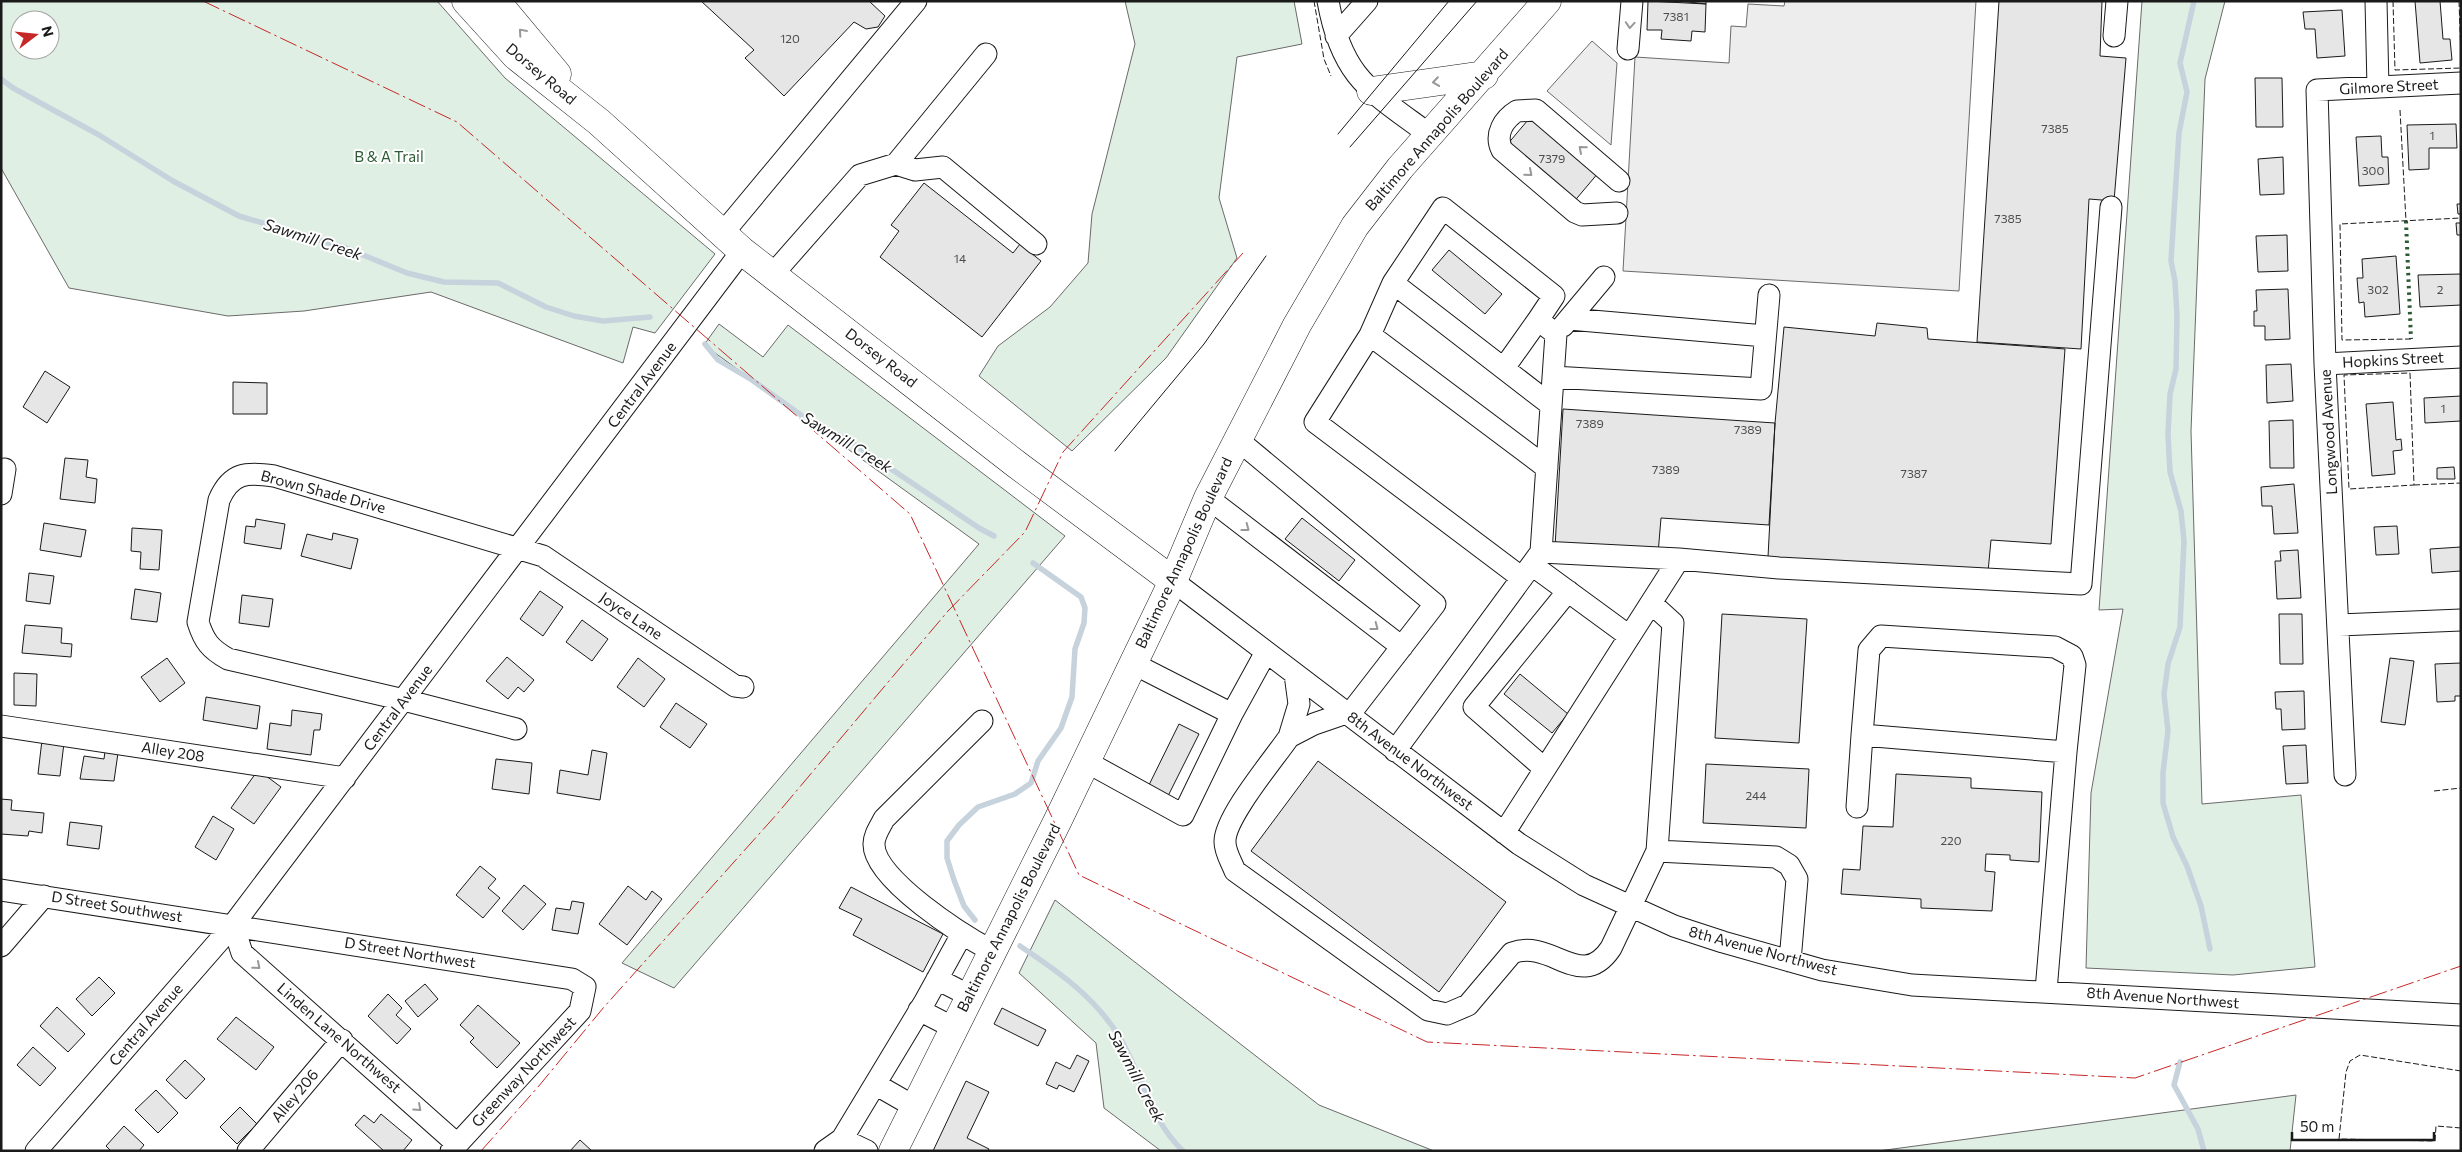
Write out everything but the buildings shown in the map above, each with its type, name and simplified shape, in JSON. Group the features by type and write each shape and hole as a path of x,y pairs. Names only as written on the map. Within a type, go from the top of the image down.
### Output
{"main road":[{"name":"Dorsey Road","path":"466,1 516,56 599,122 732,242 1016,464 1172,581"},
{"name":"Dorsey Road","path":"496,1 599,122"},
{"name":"Baltimore Annapolis Boulevard","path":"893,1151 1132,664 1172,581 1208,498 1297,325 1355,226 1400,168 1484,75 1547,1"},
{"path":"1371,91 1484,75"}],"street":[{"name":"Central Avenue","path":"36,1151 233,925 518,548 732,242 916,1"},
{"path":"1328,1 1336,36 1351,68 1371,91 1430,135"},
{"path":"1336,36 1367,1"},
{"path":"1628,49 1632,1"},
{"path":"2114,36 2117,1"},
{"path":"2376,1 2378,87"},
{"path":"773,274 860,175 896,164 986,54"},
{"name":"Gilmore Street","path":"2317,90 2461,84"},
{"name":"Longwood Avenue","path":"2317,90 2325,364 2345,775"},
{"path":"1617,213 1582,215 1576,212 1502,150 1499,140 1501,127 1517,111 1536,110 1619,181"},
{"path":"896,164 915,170 942,167 1036,244"},
{"path":"1531,565 1678,559 1779,568 2081,584 2111,207"},
{"path":"1504,368 1554,296 1442,208 1394,283 1370,335 1315,422 1531,565 1629,636"},
{"path":"1395,751 1531,565 1547,468 1553,377 1563,326 1604,277"},
{"path":"1394,283 1551,405"},
{"path":"1553,377 1761,389 1769,295"},
{"path":"1538,320 1563,326 1765,336"},
{"path":"1370,335 1547,468"},
{"name":"Hopkins Street","path":"2325,364 2461,357"},
{"path":"1238,440 1435,604 1347,714 1314,724 1289,737"},
{"path":"1,494 5,469"},
{"name":"Brown Shade Drive","path":"404,700 228,659 211,649 203,638 198,622 219,500 225,485 237,477 253,473 274,476 518,548"},
{"path":"1208,498 1402,647"},
{"name":"Joyce Lane","path":"518,548 544,556 735,686 743,687"},
{"path":"1504,833 1678,559"},
{"name":"8th Avenue Northwest","path":"1172,581 1504,833 1584,885 1674,926 1822,970 1912,985 2461,1015"},
{"path":"1545,769 1474,707 1568,591"},
{"path":"1294,674 1299,704 1289,737 1229,824 1225,841 1228,855 1235,871 1428,1010 1447,1014 1468,1005 1512,953 1522,949 1538,950 1570,964 1582,967 1592,966 1605,957 1611,948 1658,851 1674,623 1650,603"},
{"path":"2338,626 2461,620"},
{"path":"1857,807 1869,650 1881,636 2055,647 2072,656 2075,665 2046,991"},
{"path":"1085,761 1183,816 1232,714 1266,652"},
{"path":"1132,664 1232,714"},
{"path":"404,700 516,729"},
{"path":"982,721 884,819 874,845 880,862 894,881 962,934 992,951"},
{"name":"Alley 208","path":"1,726 345,778"},
{"path":"1862,734 2066,752"},
{"path":"1658,851 1776,857 1789,865 1797,879 1790,961"},
{"name":"D Street Southwest","path":"1,890 233,925"},
{"path":"1,946 44,896"},
{"name":"D Street Northwest","path":"233,925 572,979 585,987"},
{"name":"Linden Lane Northwest","path":"233,925 242,953 342,1040 454,1147"},
{"path":"867,1151 834,1145 875,1084 962,934"},
{"path":"937,979 970,996"},
{"name":"Greenway Northwest","path":"454,1147 580,1011 585,987"},
{"path":"919,1010 954,1028"},
{"name":"Alley 206","path":"248,1151 342,1040"},
{"path":"875,1084 915,1107"}],"green space":[{"name":"B & A Trail","path":"1,1 437,1 505,78 715,254 655,333 633,327 623,363 431,292 304,311 228,316 69,288 1,168"},
{"path":"1125,1 1294,1 1302,44 1237,57 1219,198 1237,258 1166,358 1072,451 979,376 998,346 1050,307 1088,263 1092,214 1135,44"},
{"path":"2142,1 2225,1 2205,79 2191,431 2202,804 2301,795 2315,967 2233,975 2086,968 2091,793 2123,609 2099,610"},
{"path":"719,324 763,357 788,325 1065,536 674,988 622,963 979,544 704,345"},
{"path":"1055,900 1319,1105 1434,1151 1161,1151 1104,1108 1096,1043 1019,973"},
{"path":"2296,1095 2290,1151 1878,1151"}],"shaded area":[{"path":"1785,1 1976,1 1959,291 1623,271 1635,57 1729,63 1731,26 1746,27 1748,4 1784,6"},
{"path":"1592,41 1617,63 1611,145 1547,91"}],"waterway":[{"path":"2194,1 2180,63 2187,92 2179,133 2171,261 2175,281 2177,316 2176,369 2170,394 2168,434 2170,472 2181,511 2184,541 2180,627 2168,664 2164,694 2168,731 2163,773 2163,803 2173,837 2187,866 2201,906 2210,949"},
{"name":"Sawmill Creek","path":"1,79 13,88 99,135 173,181 239,216 346,248 407,273 444,282 498,283 546,307 574,316 603,321 650,317"},
{"name":"Sawmill Creek","path":"705,344 718,360 752,380 805,418 851,442 979,528 994,536"},
{"name":"Sawmill Creek","path":"975,920 964,906 954,880 947,858 947,841 959,825 978,807 1015,794 1031,783 1038,761 1061,728 1072,697 1075,649 1084,623 1085,608 1081,597 1033,563"},
{"name":"Sawmill Creek","path":"1020,946 1076,987 1100,1010 1120,1038 1147,1097 1163,1126 1183,1151"},
{"path":"2180,1062 2174,1085 2198,1129 2204,1151"}],"tram line":[{"path":"1338,134 1449,1"},
{"path":"1350,147 1477,1"},
{"path":"1115,451 1204,344 1266,256"}],"hedge":[{"path":"2406,221 2411,339"}],"fence":[{"path":"1314,1 1324,59 1331,76"},
{"path":"2393,1 2395,70 2461,68"},
{"path":"2459,1 2461,58"},
{"path":"2400,110 2406,221"},
{"path":"2411,339 2342,340 2340,224 2461,218"},
{"path":"2410,373 2414,485 2349,489 2344,375 2410,373"},
{"path":"2414,485 2461,483"},
{"path":"2434,791 2461,788"},
{"path":"2461,1071 2360,1055 2350,1061 2346,1072 2339,1139 2435,1141 2436,1126 2461,1128"}],"power":[{"path":"203,1 457,122 910,514 1079,875 1427,1042 2135,1078 2461,966"},
{"path":"481,1151 538,1087 604,1007 777,814 948,611 1025,532 1063,452 1243,253"}]}
